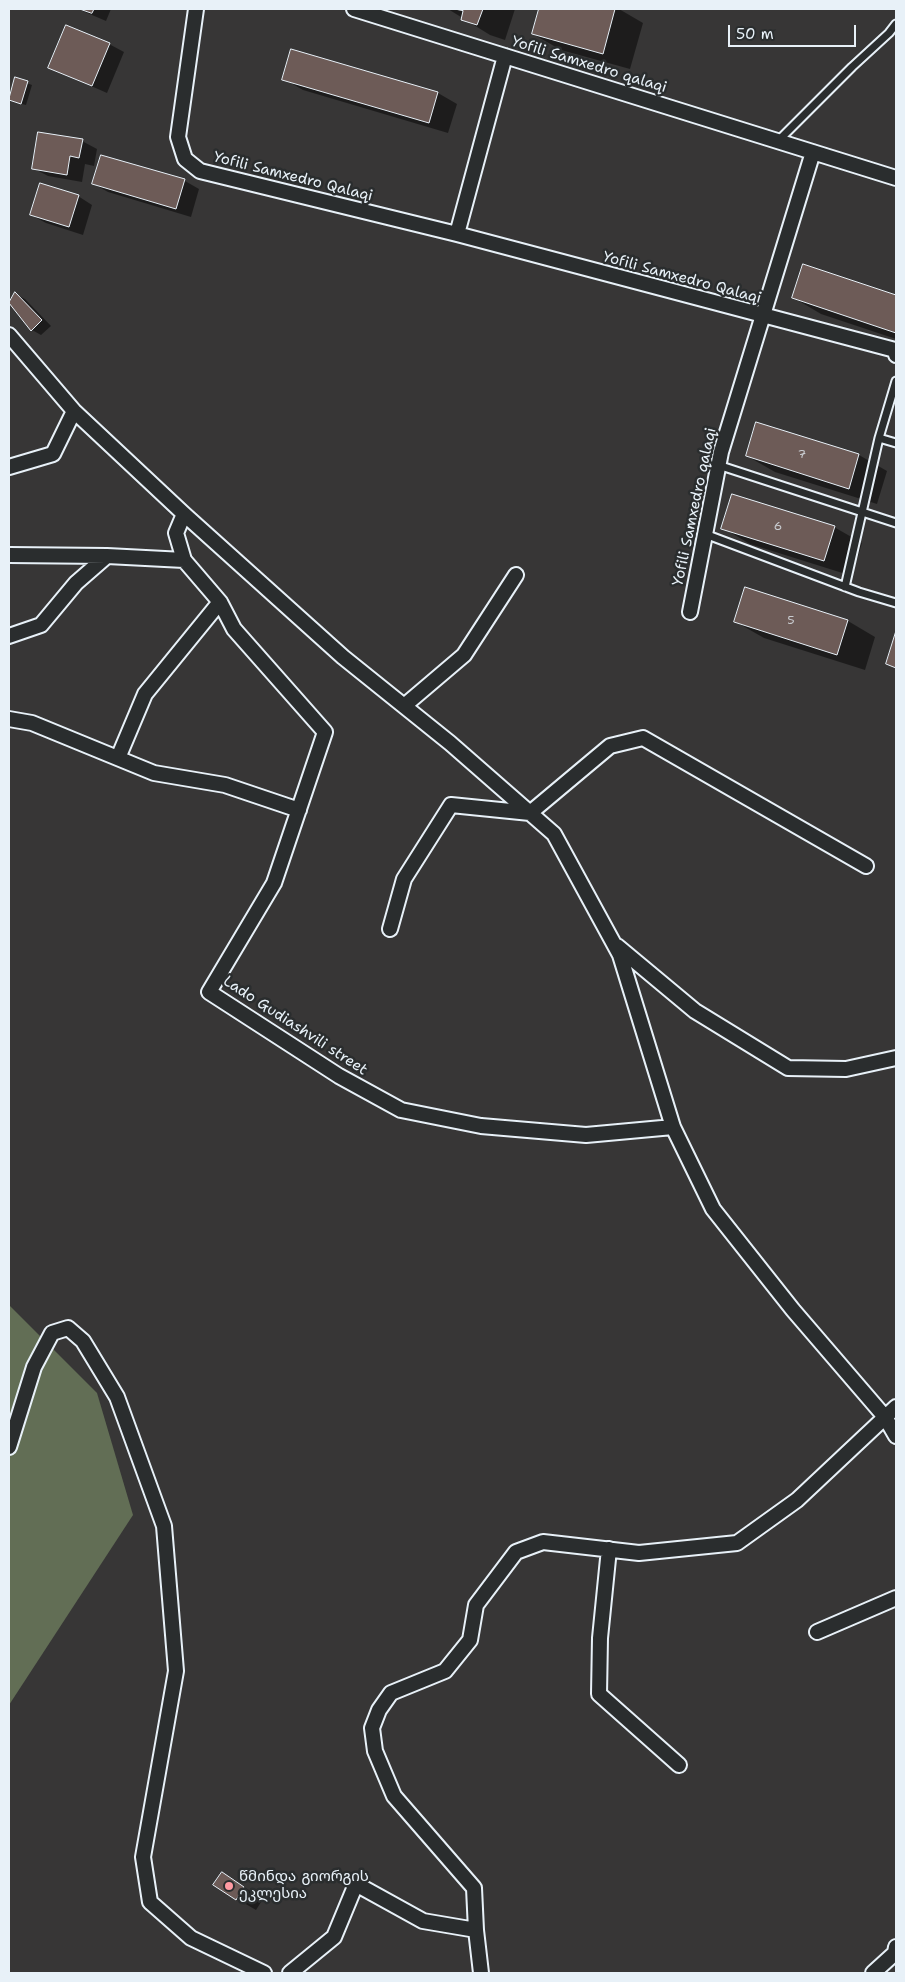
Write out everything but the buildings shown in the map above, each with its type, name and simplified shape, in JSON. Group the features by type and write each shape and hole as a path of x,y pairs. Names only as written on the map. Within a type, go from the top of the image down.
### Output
{"street":[{"name":"Yofili Samxedro Qalaqi","path":"196,9 178,137 186,159 200,171 457,234 895,350 896,355"},
{"name":"Yofili Samxedro qalaqi","path":"354,9 896,178"},
{"name":"Yofili Samxedro Qalaqi","path":"457,234 505,56"},
{"name":"Yofili Samxedro qalaqi","path":"690,612 718,465 813,152"},
{"path":"9,335 74,411 184,514 343,657 404,706 554,834 620,955 673,1127 714,1210 793,1310 885,1417 896,1436"},
{"path":"9,467 53,454 74,411"},
{"name":"Lado Gudiashvili street","path":"184,514 176,533 184,560 220,602 234,629 325,732 274,883 209,992 338,1076 401,1110 481,1126 586,1135 673,1127"},
{"path":"9,555 107,556 184,560"},
{"path":"9,636 41,625 76,583 107,556"},
{"path":"404,706 464,655 516,575"},
{"path":"118,758 145,694 220,602"},
{"path":"9,719 32,723 154,773 225,785 299,810"},
{"path":"390,929 404,879 451,805 530,813 610,746 643,738 866,866"},
{"path":"613,943 694,1011 788,1068 846,1070 896,1058"},
{"path":"9,1447 34,1367 52,1332 68,1328 83,1341 117,1397 164,1526 176,1671 143,1857 150,1902 191,1938 264,1973"},
{"path":"481,1973 474,1888 394,1796 375,1751 372,1728 379,1710 391,1693 445,1671 470,1640 476,1605 516,1552 542,1542 639,1553 737,1543 797,1500 896,1407"},
{"path":"609,1549 600,1638 599,1694 679,1766"},
{"path":"817,1632 896,1598"},
{"path":"290,1973 334,1937 356,1884 423,1921 476,1930"},
{"path":"873,1973 895,1953 896,1947"}],"lane":[{"path":"778,141 896,24"},
{"path":"845,587 879,438 896,382"},
{"path":"879,438 896,443"},
{"path":"718,465 896,523"},
{"path":"705,534 845,587 896,603"}],"green space":[{"path":"9,1305 97,1393 133,1515 9,1705"}],"place":[{"name":"წმინდა გიორგის ეკლესია","path":"229,1886"}]}
